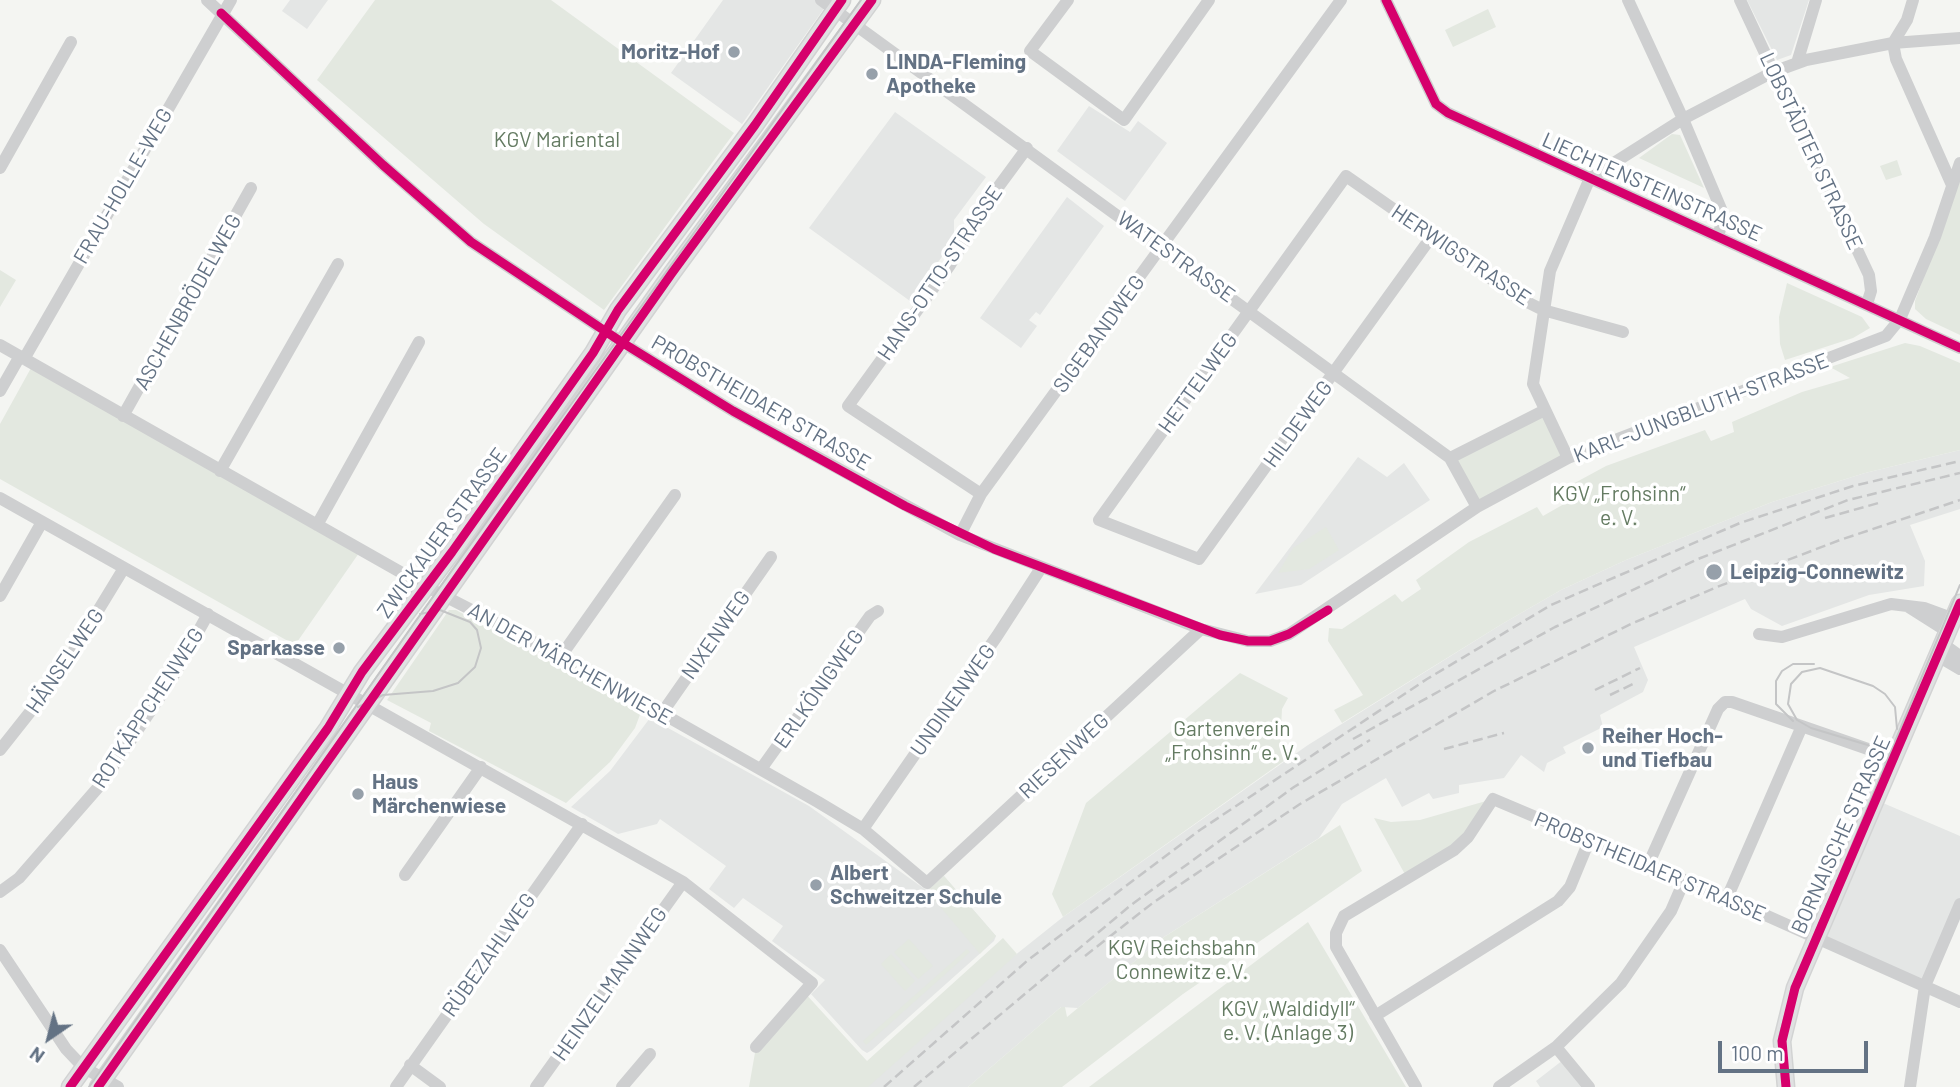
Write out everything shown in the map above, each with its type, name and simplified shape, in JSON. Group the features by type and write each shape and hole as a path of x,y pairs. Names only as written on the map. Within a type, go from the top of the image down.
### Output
{"main road":[{"name":"ZWICKAUER STRASSE","path":"107,1084 444,595 872,0"},
{"name":"ZWICKAUER STRASSE","path":"70,1087 253,834 327,728 348,693 585,365 605,331 833,3"},
{"name":"BORNAISCHE STRASSE","path":"1786,1087 1782,1054 1784,1025 1814,939 1960,603"}],"street":[{"name":"PROBSTHEIDAER STRASSE","path":"207,0 383,165 471,242 623,343 733,411 960,535 1201,629 1248,641"},
{"name":"FRAU-HOLLE-WEG","path":"22,358 231,0"},
{"path":"1068,0 1030,51 1124,120 1209,0"},
{"name":"SIGEBANDWEG","path":"960,535 981,494 1341,0"},
{"name":"LIECHTENSTEINSTRASSE","path":"1386,0 1436,104 1448,113 1960,348"},
{"path":"1628,0 1724,216 1718,236"},
{"name":"LOBSTÄDTER STRASSE","path":"1740,0 1869,275 1871,291 1867,304"},
{"path":"1797,63 1816,0"},
{"path":"1913,0 1907,20 1893,43 1896,60 1952,185"},
{"name":"WATESTRASSE","path":"833,3 856,24 1450,458 1477,507"},
{"path":"1568,458 1533,384 1550,271 1590,178 1683,119 1773,72 1797,63 1893,43 1960,38"},
{"path":"0,168 71,42"},
{"name":"HANS-OTTO-STRASSE","path":"981,494 848,406 950,265 968,235 971,224 1027,148"},
{"path":"1900,319 1960,163"},
{"name":"HERWIGSTRASSE","path":"1346,176 1515,296 1543,310 1623,332"},
{"name":"HETTELWEG","path":"1139,538 1099,520 1346,176"},
{"name":"ASCHENBRÖDELWEG","path":"123,416 251,188"},
{"name":"HILDEWEG","path":"1139,538 1199,559 1432,236"},
{"path":"220,471 338,264"},
{"name":"KARL-JUNGBLUTH-STRASSE","path":"1248,641 1270,641 1289,634 1477,507 1568,458 1765,380 1877,342 1900,319"},
{"path":"317,525 419,342"},
{"name":"AN DER MÄRCHENWIESE","path":"0,345 425,586 561,656 761,769 863,830 927,883"},
{"path":"0,391 22,358"},
{"path":"1450,458 1545,410"},
{"path":"561,656 675,495"},
{"path":"0,498 683,881 812,983 756,1047"},
{"path":"0,596 42,522"},
{"name":"NIXENWEG","path":"662,713 771,557"},
{"name":"HÄNSELWEG","path":"0,750 57,678 124,568"},
{"name":"UNDINENWEG","path":"863,830 998,636 1041,568"},
{"path":"1759,634 1782,637 1872,608 1904,604 1946,638 1960,656"},
{"name":"ERLKÖNIGWEG","path":"761,769 870,616 878,611"},
{"name":"ROTKÄPPCHENWEG","path":"0,892 27,870 102,783 170,682 208,614"},
{"name":"RIESENWEG","path":"927,883 1201,629"},
{"path":"1946,638 1960,669"},
{"path":"1647,865 1718,709 1725,702 1894,758"},
{"path":"1727,898 1802,726"},
{"path":"405,875 481,767"},
{"name":"PROBSTHEIDAER STRASSE","path":"1376,1016 1336,947 1336,933 1344,916 1454,850 1468,837 1493,799 1727,898 1960,1002"},
{"name":"RÜBEZAHLWEG","path":"396,1087 582,824"},
{"path":"1416,1087 1376,1016 1558,901 1570,887 1589,841"},
{"name":"HEINZELMANNWEG","path":"537,1087 683,881"},
{"path":"1499,1087 1556,1047 1620,983 1671,911 1684,881"},
{"path":"1910,1087 1925,986 1960,904"},
{"path":"0,950 66,1049 83,1067 107,1084"},
{"path":"1556,1047 1589,1087"},
{"path":"622,1087 650,1054"},
{"path":"410,1065 440,1087"}],"shaded area":[{"path":"290,0 328,0 307,29 282,11"},
{"name":"Moritz-Hof","path":"723,0 830,0 742,124 671,73"},
{"path":"1747,0 1809,0 1791,55 1777,60"},
{"path":"1089,106 1130,132 1138,121 1167,143 1125,201 1057,151"},
{"path":"895,112 986,177 954,220 954,240 910,301 809,228"},
{"path":"1067,197 1104,226 1040,315 1036,312 1029,320 1037,326 1021,348 980,318"},
{"path":"1960,450 1960,509 1910,525 1925,561 1924,586 1869,595 1782,626 1751,609 1745,599 1634,647 1648,680 1643,692 1600,715 1603,727 1563,747 1566,753 1547,763 1544,772 1521,755 1504,778 1459,785 1459,793 1433,799 1429,793 1402,807 1386,778 1342,804 1319,838 1164,937 1078,1008 1061,1007 968,1087 866,1087 999,968 1063,917 1308,745 1502,624 1561,590 1626,560 1772,502 1865,473"},
{"path":"1358,457 1387,477 1404,463 1430,500 1301,585 1255,594"},
{"name":"Albert Schweitzer Schule","path":"650,718 809,806 926,890 944,876 996,936 994,941 872,1050 867,1053 862,1050 811,994 825,980 772,941 783,926 743,898 734,908 709,889 726,866 660,819 657,824 618,834 571,807 610,771"},
{"path":"1876,800 1960,836 1960,904 1925,986 1814,939"},
{"path":"1563,1060 1582,1087 1540,1087 1536,1081"}],"green space":[{"name":"KGV Mariental","path":"375,0 551,0 734,133 604,310 484,224 317,80"},
{"path":"1488,9 1496,27 1453,47 1445,30"},
{"path":"1672,134 1680,135 1704,188 1639,158"},
{"path":"1897,160 1902,175 1886,180 1880,166"},
{"path":"1960,179 1960,335 1926,319 1915,309 1915,301"},
{"path":"0,270 16,280 0,307"},
{"path":"1787,283 1862,317 1870,328 1853,338 1785,360 1780,344 1779,317"},
{"name":"KGV „Frohsinn“ e. V.","path":"1905,343 1920,346 1960,363 1960,450 1865,473 1772,502 1626,560 1561,590 1342,723 1334,710 1363,695 1328,641 1329,628 1342,629 1395,594 1402,602 1421,589 1416,580 1469,542 1537,507 1543,516 1564,504 1558,492 1606,466 1705,430 1711,441 1734,432 1732,422 1802,392 1850,378 1830,367"},
{"path":"31,368 359,553 295,645 0,479 0,424"},
{"path":"1545,410 1568,458 1477,507 1450,458"},
{"path":"1326,527 1339,550 1309,569 1278,573 1293,548"},
{"path":"449,610 456,610 641,712 635,728 610,762 566,803 429,731 431,723 387,700"},
{"name":"Gartenverein „Frohsinn“ e. V.","path":"1240,673 1288,698 1282,709 1280,747 1288,758 1063,917 1052,894 1086,803"},
{"path":"1493,799 1468,837 1407,878 1374,818 1391,822 1420,820"},
{"name":"KGV Reichsbahn Connewitz e.V.","path":"1340,825 1362,871 1183,994 1062,1087 968,1087 1061,1007 1065,1007 1067,1017 1164,937"},
{"path":"944,876 996,936 980,954 927,891"},
{"name":"KGV „Waldidyll“ e. V. (Anlage 3)","path":"1308,922 1406,1087 1089,1087"},
{"path":"1003,938 1017,954 868,1087 749,1087 756,1047 804,992 867,1061"},
{"path":"909,939 933,966 918,979 894,952"},
{"path":"967,949 970,952 866,1045 863,1041"},
{"path":"891,954 915,981 905,991 881,964"}],"tram line":[{"path":"89,1087 415,622 861,0"},
{"path":"1784,1087 1779,1037 1793,987 1960,585"},
{"path":"358,707 383,695 433,691 458,683 475,667 481,648 477,630 470,622 440,610 420,614"},
{"path":"1793,721 1776,704 1776,681 1782,671 1793,664 1814,664"},
{"path":"1887,766 1881,755 1871,746 1811,728 1797,720 1788,704 1791,684 1802,672 1820,668 1873,686 1885,694 1895,707 1897,729"}],"railway":[{"path":"884,1087 1028,960 1200,830 1427,679 1551,605 1740,523 1853,486 1960,461"},
{"path":"1353,739 1555,627 1698,559 1848,500 1960,473"},
{"path":"1085,956 1154,902 1300,804 1494,691 1631,624 1717,587 1840,540 1960,500"},
{"path":"1825,518 1882,502"},
{"path":"1595,690 1640,668"},
{"path":"1610,695 1633,684"},
{"path":"1444,749 1504,733"},
{"path":"914,1087 1131,905 1294,787 1370,740"}],"cycle path":[{"path":"70,1087 328,728 362,672 452,552 593,353 618,310 755,125 842,0"},
{"path":"98,1087 672,273 872,0"},
{"path":"1386,0 1436,104 1448,113 1960,348"},
{"path":"221,13 383,165 471,242 623,343 733,411 905,506 994,549 1220,635 1248,641 1270,641 1289,634 1328,610"},
{"path":"1786,1087 1782,1041 1795,988 1960,603"}],"place":[{"name":"Moritz-Hof","path":"734,52"},
{"name":"LINDA-Fleming Apotheke","path":"872,74"},
{"name":"Leipzig-Connewitz","path":"1714,572"},
{"name":"Sparkasse","path":"339,648"},
{"name":"Reiher Hoch- und Tiefbau","path":"1588,748"},
{"name":"Haus Märchenwiese","path":"358,794"},
{"name":"Albert Schweitzer Schule","path":"816,885"}]}
